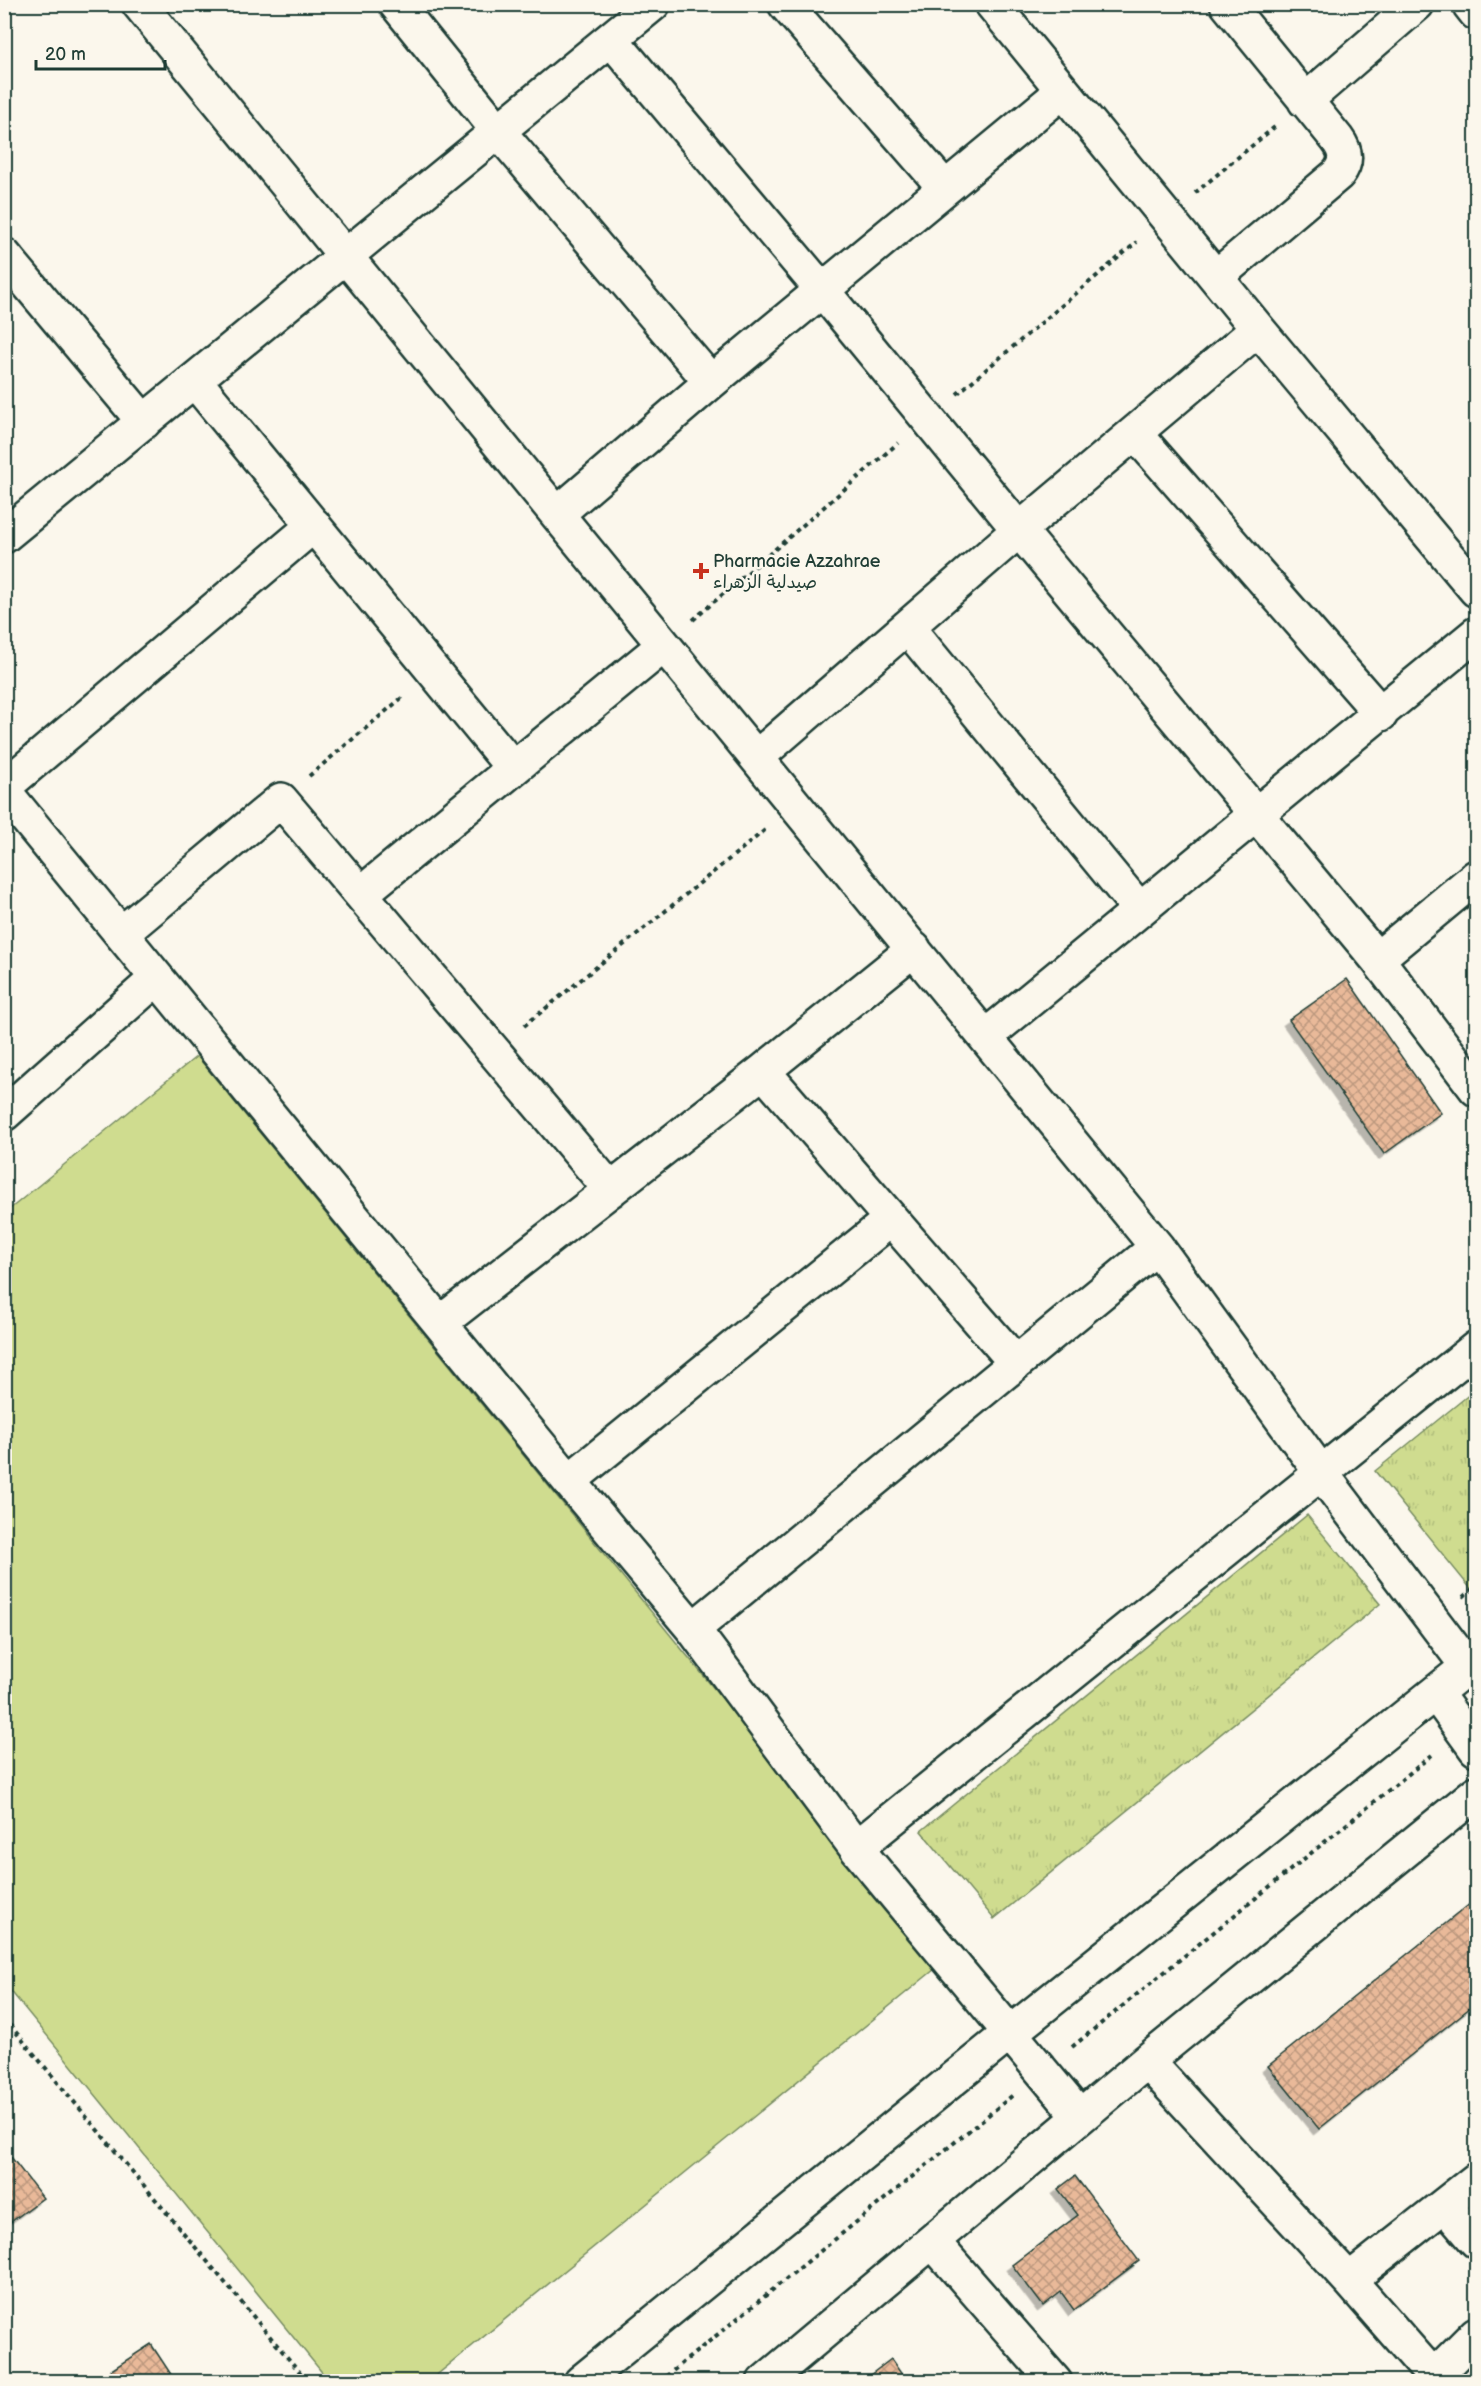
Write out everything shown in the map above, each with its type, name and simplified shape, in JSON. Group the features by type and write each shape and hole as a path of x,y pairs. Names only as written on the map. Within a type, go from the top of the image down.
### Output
{"street":[{"path":"139,4 1157,1247 1322,1474 1472,1664 1010,2033 581,2382"},
{"path":"396,4 499,132 711,382"},
{"path":"785,4 945,188"},
{"path":"992,4 1258,329 1476,590"},
{"path":"1216,277 1338,174 1344,166 1345,157 1343,147 1227,4"},
{"path":"1305,101 1417,4"},
{"path":"1469,4 1476,13"},
{"path":"4,536 653,5"},
{"path":"611,39 1377,958 1476,1089"},
{"path":"557,514 711,382 1063,91"},
{"path":"4,255 144,422"},
{"path":"757,757 1019,530 1258,329"},
{"path":"195,381 513,768"},
{"path":"1135,433 1381,714"},
{"path":"314,525 4,789 569,1481 693,1629 856,1848 1080,2117"},
{"path":"907,627 1140,910"},
{"path":"986,1037 1476,634"},
{"path":"362,893 663,646"},
{"path":"121,934 281,800 611,1190"},
{"path":"1377,958 1476,877"},
{"path":"440,1323 763,1071 914,949"},
{"path":"4,1114 157,978"},
{"path":"763,1071 1016,1363"},
{"path":"569,1481 890,1220"},
{"path":"693,1629 1157,1247"},
{"path":"856,1848 1476,1348"},
{"path":"1436,1694 1476,1749"},
{"path":"764,2382 1147,2061 1476,1793"},
{"path":"1147,2061 1349,2280 1431,2379 1476,2334"},
{"path":"1349,2280 1476,2180"},
{"path":"1445,2205 1476,2241"},
{"path":"933,2242 1055,2382"}],"path":[{"path":"663,646 927,418 1305,101"},
{"path":"281,800 434,671"},
{"path":"494,1050 796,805"},
{"path":"1455,1589 1462,1598 1476,1586"},
{"path":"4,2018 308,2382"}],"green space":[{"path":"197,1056 940,1965 428,2382 329,2381 5,1984 5,1213"},
{"path":"1476,1389 1476,1593 1475,1594 1375,1471"},
{"path":"1307,1515 1380,1604 994,1919 921,1831"}],"building":[{"path":"1347,979 1441,1113 1384,1154 1289,1020"},
{"path":"1476,1899 1476,2003 1319,2129 1268,2066"},
{"path":"4,2148 43,2198 4,2227"},
{"path":"1075,2176 1139,2261 1074,2310 1061,2292 1043,2306 1012,2265 1078,2215 1058,2189"},
{"path":"151,2344 176,2382 93,2382"},
{"path":"891,2359 907,2382 861,2382"}],"place":[{"name":"Pharmacie Azzahrae صيدلية الزهراء","path":"701,571"}]}
